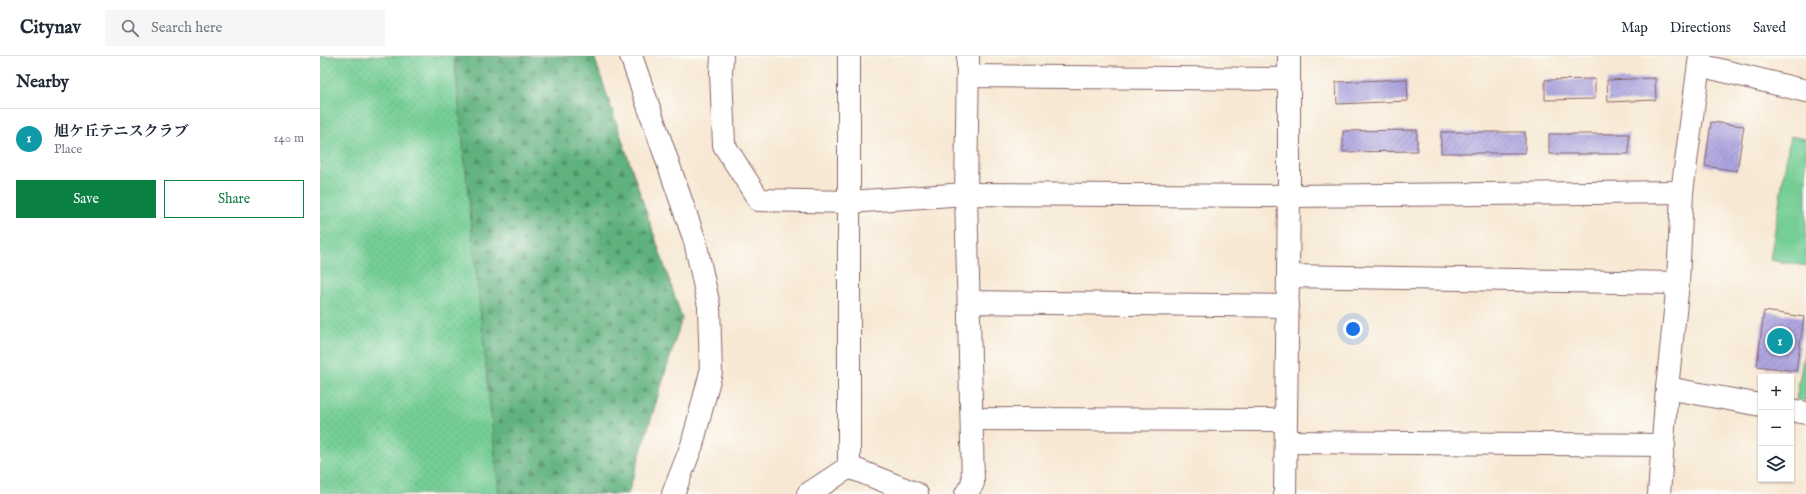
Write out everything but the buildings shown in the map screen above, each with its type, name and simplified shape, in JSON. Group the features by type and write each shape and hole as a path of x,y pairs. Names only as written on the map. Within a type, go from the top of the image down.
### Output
{"street":[{"path":"630,56 695,241 709,306 712,372 692,445 673,494"},
{"path":"722,56 724,145 759,200 849,202 966,194 1289,196 1682,192"},
{"path":"848,467 849,56"},
{"path":"1285,494 1288,306 1289,56"},
{"path":"1659,494 1664,445 1667,388 1678,283 1682,192 1700,61 1806,91"},
{"path":"966,494 973,483 966,194 968,66 1289,79"},
{"path":"1288,276 1678,283"},
{"path":"969,302 1288,306"},
{"path":"1667,388 1758,404"},
{"path":"1794,411 1806,413"},
{"path":"972,419 1286,420"},
{"path":"1286,442 1664,445"},
{"path":"808,494 848,467"},
{"path":"848,467 917,494"}],"green space":[{"path":"320,56 533,56 618,494 320,494"},
{"path":"454,56 594,56 682,318 628,494 499,494"},
{"path":"1790,136 1806,139 1806,266 1770,260"},
{"path":"1806,341 1806,401 1796,400"}],"place":[{"name":"旭ケ丘テニスクラブ","path":"1780,341"}]}
